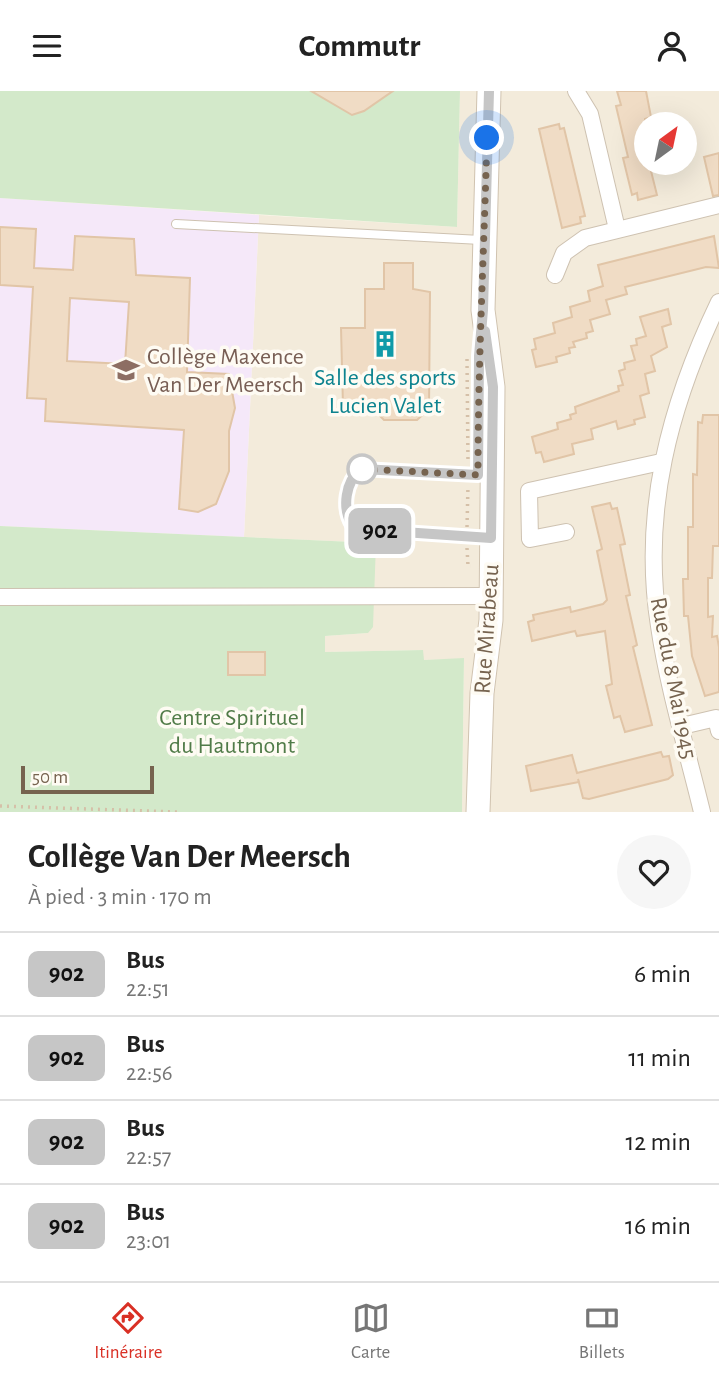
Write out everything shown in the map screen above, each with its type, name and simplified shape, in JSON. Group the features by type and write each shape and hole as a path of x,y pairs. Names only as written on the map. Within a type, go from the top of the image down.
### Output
{"main road":[{"name":"Rue Mirabeau","path":"478,812 485,475 479,356 483,310 489,91"}],"street":[{"path":"576,91 590,114 617,229"},
{"path":"555,275 570,246 585,237 719,205"},
{"name":"Rue du 8 Mai 1945","path":"702,812 659,626 655,595 655,531 661,462 684,380 714,325 719,302"},
{"path":"566,532 530,540 529,491 661,462"},
{"path":"0,597 484,596"},
{"path":"682,726 716,718 719,731"}],"lane":[{"path":"176,224 484,240"},
{"path":"484,538 359,529 348,519 346,501 351,480 361,469 485,475"}],"path":[{"path":"0,806 177,812"}],"shaded area":[{"path":"460,91 719,91 719,812 462,812 464,659 423,660 422,650 325,652 325,636 368,633 376,543 244,537 259,215 457,227"},
{"name":"Collège Maxence Van Der Meersch","path":"0,198 259,215 244,537 0,526"}],"green space":[{"path":"0,91 460,91 457,227 0,198"},
{"name":"Centre Spirituel du Hautmont","path":"0,526 376,543 373,627 368,633 325,636 325,652 423,650 424,660 464,658 462,812 0,812"}],"building":[{"path":"311,91 393,91 364,111 352,115"},
{"path":"617,91 646,91 650,112 634,112 634,175 652,175 657,195 638,200 637,193 632,195 623,158 628,157 616,106 621,105"},
{"path":"559,124 560,129 564,128 585,216 580,217 581,223 562,228 539,129"},
{"path":"719,153 719,195 713,196 704,157"},
{"path":"0,227 36,229 34,268 73,270 75,236 134,239 136,275 190,278 187,372 229,374 235,408 229,431 229,471 216,504 198,512 179,509 184,430 45,421 46,399 27,398 33,287 0,285","holes":["70,298 129,302 125,364 67,361"]},
{"path":"714,236 719,268 706,267 625,287 627,294 606,300 610,314 590,320 593,331 586,333 587,338 573,342 575,347 569,348 570,353 556,357 557,362 536,367 532,350 536,349 534,339 555,333 553,323 572,317 570,307 590,301 588,291 603,286 598,265"},
{"name":"Salle des sports Lucien Valet","path":"384,263 413,263 413,289 430,292 429,409 417,420 384,420 375,411 364,406 343,406 341,328 365,328 365,289 384,289"},
{"path":"668,309 671,324 662,327 667,347 651,356 655,371 645,374 649,393 640,396 645,417 634,420 635,424 618,429 616,421 591,429 593,439 572,444 574,454 544,462 541,452 536,453 532,437 558,429 557,423 571,419 570,415 576,413 575,407 619,391 618,386 623,385 619,371 625,369 624,363 635,360 631,346 637,345 636,339 646,336 640,317"},
{"path":"703,415 719,415 719,546 713,546 712,578 708,578 708,617 713,616 712,637 717,636 719,647 719,692 705,696 692,656 688,616 684,616 683,579 688,579 688,527 693,527 693,474 697,475 698,422 702,423"},
{"path":"610,503 612,509 617,508 625,544 620,545 630,595 626,596 637,645 633,647 652,725 625,732 620,716 614,718 606,686 612,684 605,631 577,636 575,631 532,641 528,622 534,620 533,615 570,607 571,612 603,604 607,600 597,551 602,549 592,507"},
{"path":"228,652 265,652 265,675 228,675"},
{"path":"661,752 663,757 669,756 673,775 668,779 589,799 583,798 579,782 531,791 526,766 572,755 577,773"}],"bus line":[{"name":"902","path":"485,331 493,387 491,538 359,529 352,525 348,519 346,501 351,480 361,469 371,467 478,475 477,409 483,310 489,91"}],"place":[{"name":"Salle des sports Lucien Valet","path":"385,344"},
{"name":"Collège Maxence Van Der Meersch","path":"126,370"}],"route":[{"path":"362,469 371,467 478,475 477,409 483,310 487,138"}]}
